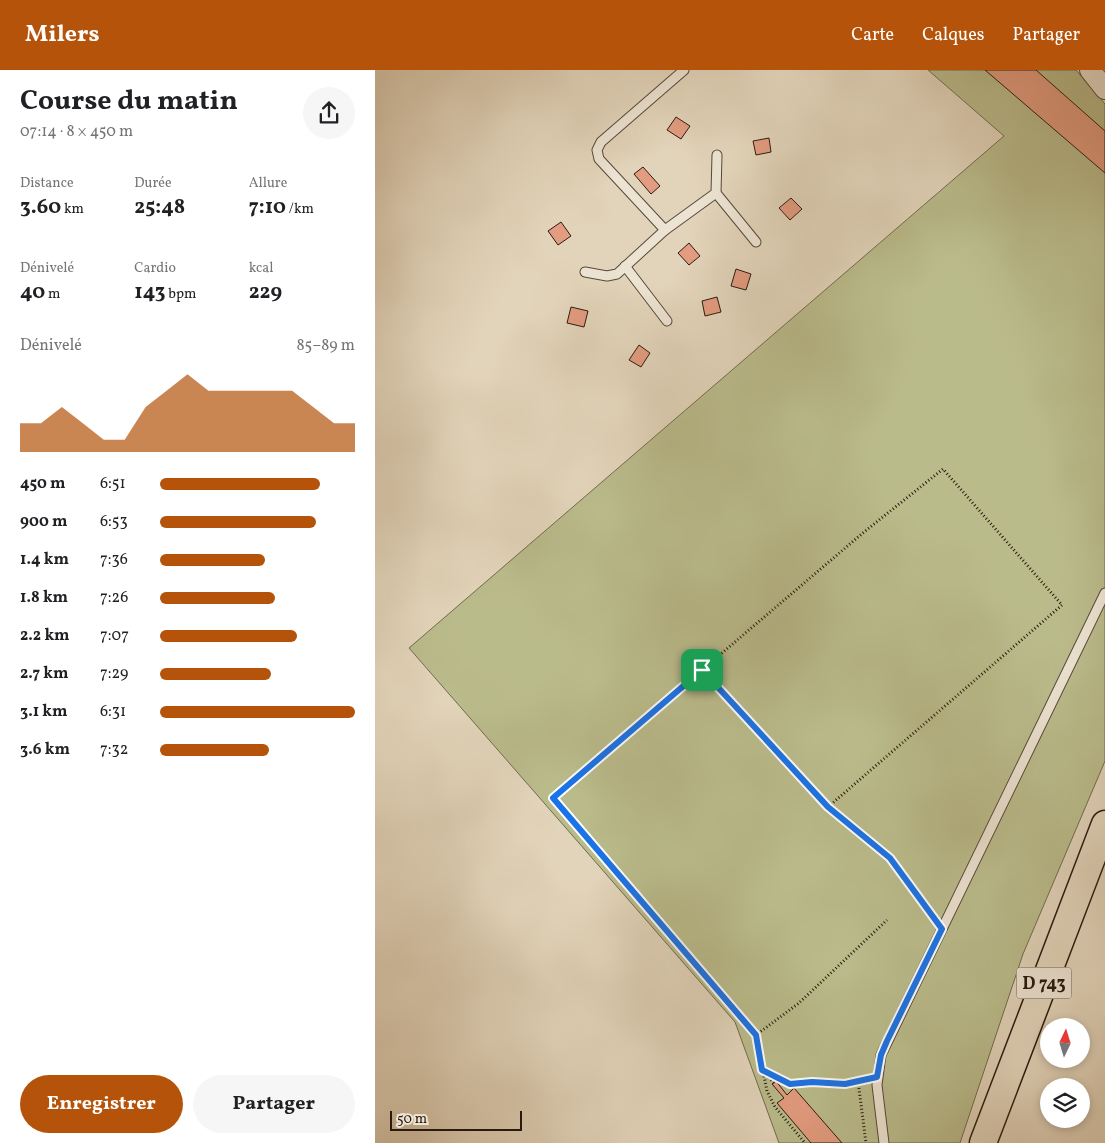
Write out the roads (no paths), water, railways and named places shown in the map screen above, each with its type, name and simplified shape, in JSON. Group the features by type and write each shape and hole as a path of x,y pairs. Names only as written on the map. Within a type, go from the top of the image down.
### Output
{"main road":[{"name":"D 743","path":"983,1143 1105,824"}],"street":[{"path":"1090,70 1105,89"}],"lane":[{"path":"665,230 599,159 597,150 601,142 683,70"},
{"path":"717,155 716,193 756,242"},
{"path":"585,272 607,276 617,274 665,230 716,193"},
{"path":"625,266 667,320"},
{"path":"884,1143 877,1077 881,1055 1105,593"}]}
